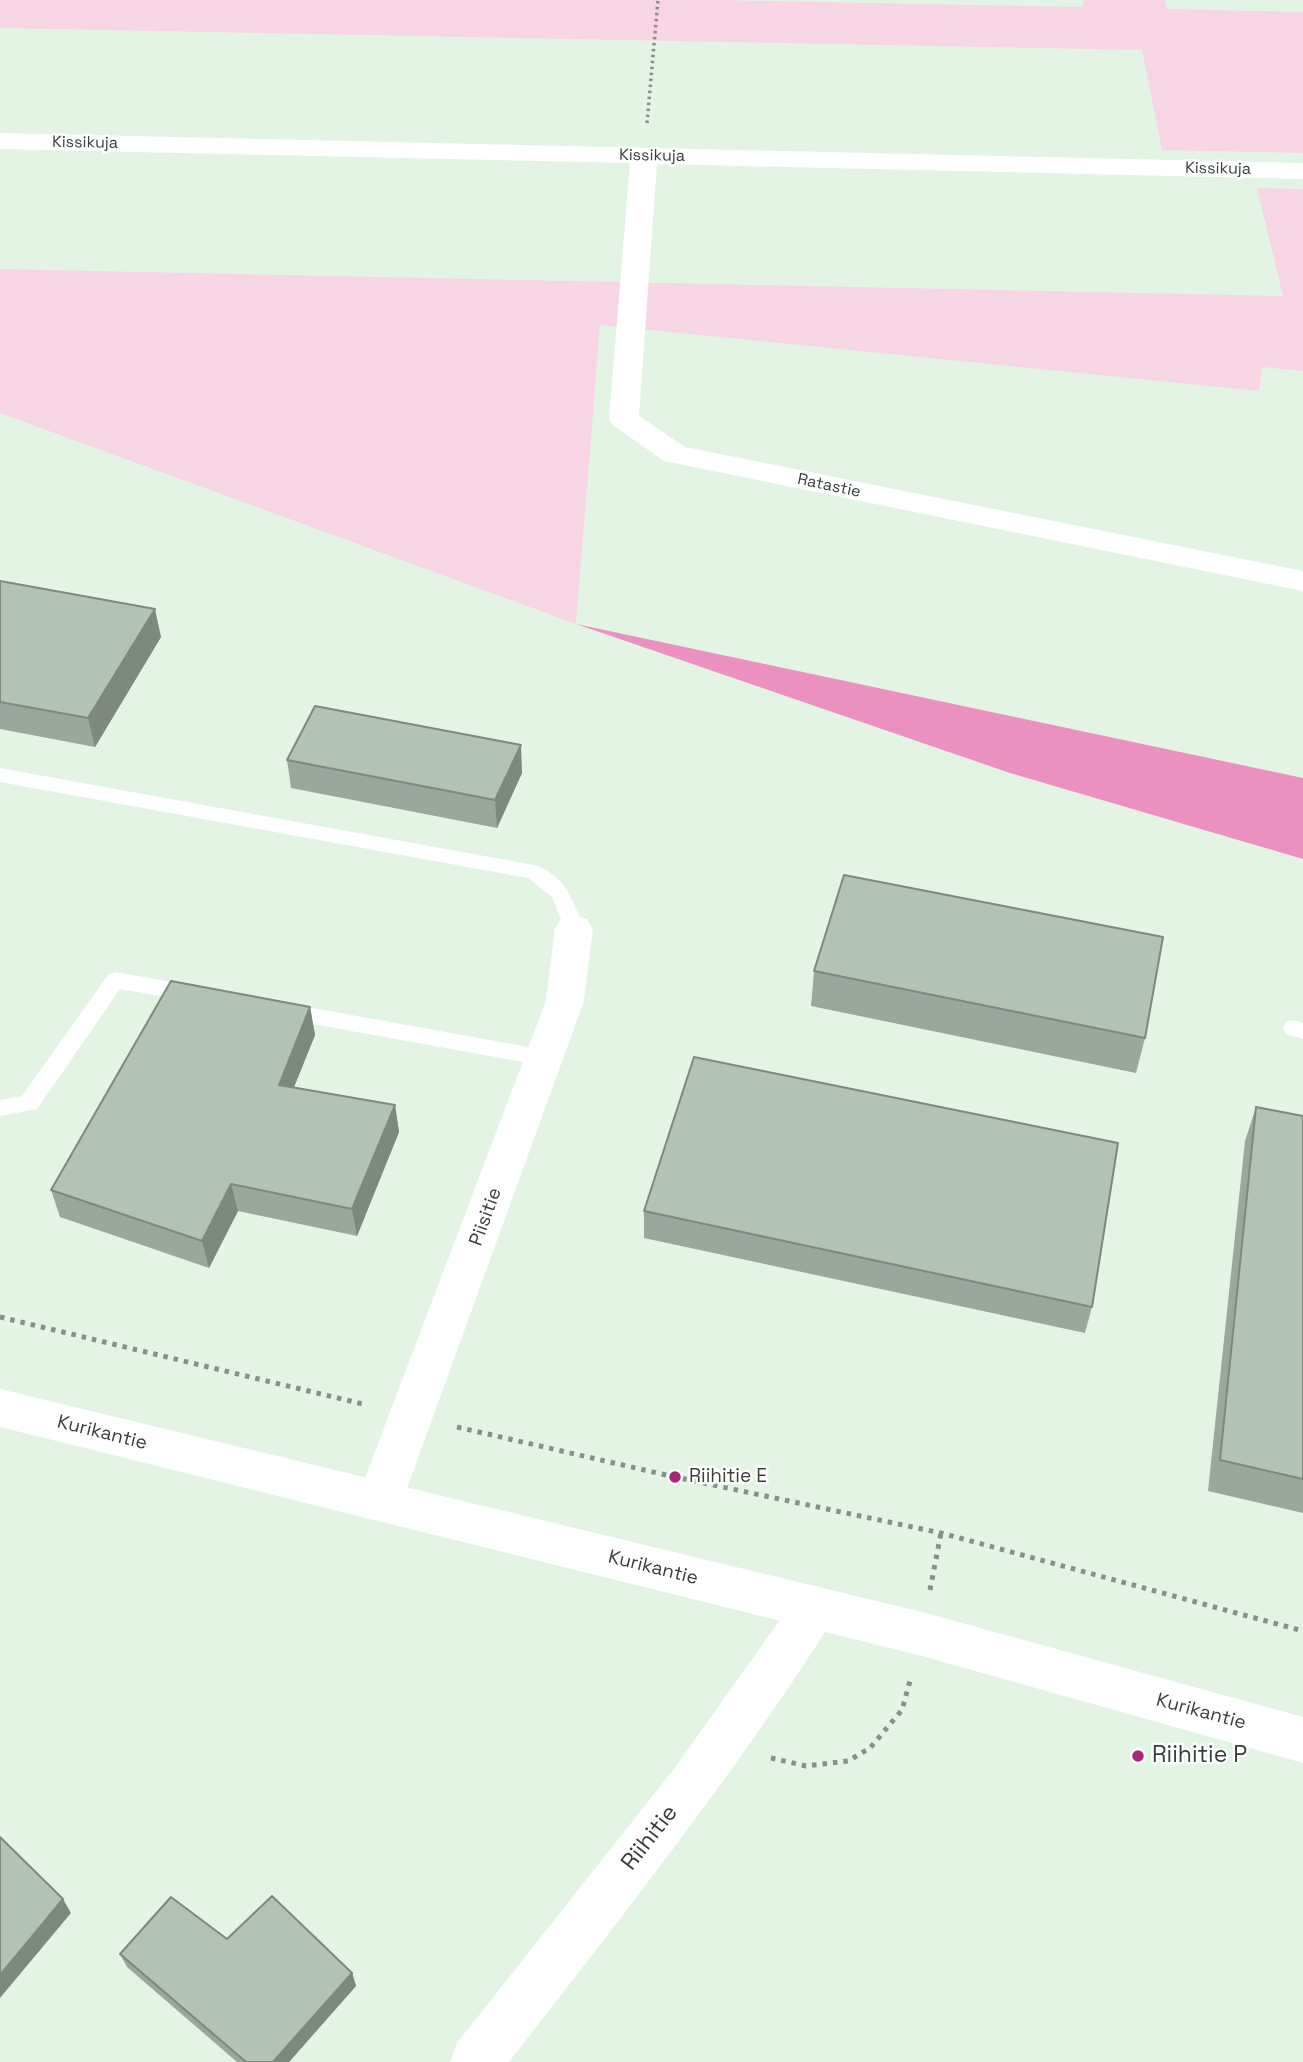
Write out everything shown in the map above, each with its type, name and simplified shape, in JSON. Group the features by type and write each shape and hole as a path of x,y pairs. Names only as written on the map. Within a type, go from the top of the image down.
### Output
{"street":[{"name":"Kissikuja","path":"0,141 1303,171"},
{"name":"Ratastie","path":"644,155 624,419 675,454 1303,580"},
{"name":"Piisitie","path":"380,1499 565,1001 574,929"},
{"name":"Kurikantie","path":"0,1408 922,1634 1303,1740"},
{"name":"Riihitie","path":"476,2062 721,1747 764,1688 815,1608"}],"lane":[{"path":"0,775 534,872 561,893 574,929"},
{"path":"0,1108 29,1103 115,980 209,997"},
{"path":"263,1006 545,1058"}],"path":[{"path":"644,155 658,0"},
{"path":"0,1317 675,1477 941,1533 1303,1631"},
{"path":"721,1747 806,1766 848,1761 870,1748 902,1710 922,1634 941,1533"}],"shaded area":[{"path":"0,0 717,0 1083,7 1083,0 1165,0 1167,9 1303,12 1303,153 1162,150 1142,50 0,28"},
{"path":"1257,188 1303,189 1303,371 1262,367 1259,391 600,325 576,624 0,413 0,269 1283,296"},
{"path":"576,624 1303,778 1303,859 1010,773"}],"building":[{"path":"0,581 155,609 88,718 0,702"},
{"path":"315,706 521,745 495,800 287,760"},
{"path":"844,875 1163,937 1145,1038 814,971"},
{"path":"171,981 310,1007 279,1085 395,1105 352,1209 231,1184 202,1241 51,1190"},
{"path":"694,1057 1118,1143 1092,1307 644,1211"},
{"path":"1256,1107 1303,1116 1303,1479 1220,1460"},
{"path":"0,1837 63,1899 0,1975"},
{"path":"272,1896 352,1973 273,2062 246,2062 120,1954 171,1897 227,1939"}],"place":[{"name":"Riihitie E","path":"675,1477"},
{"name":"Riihitie P","path":"1138,1756"}]}
